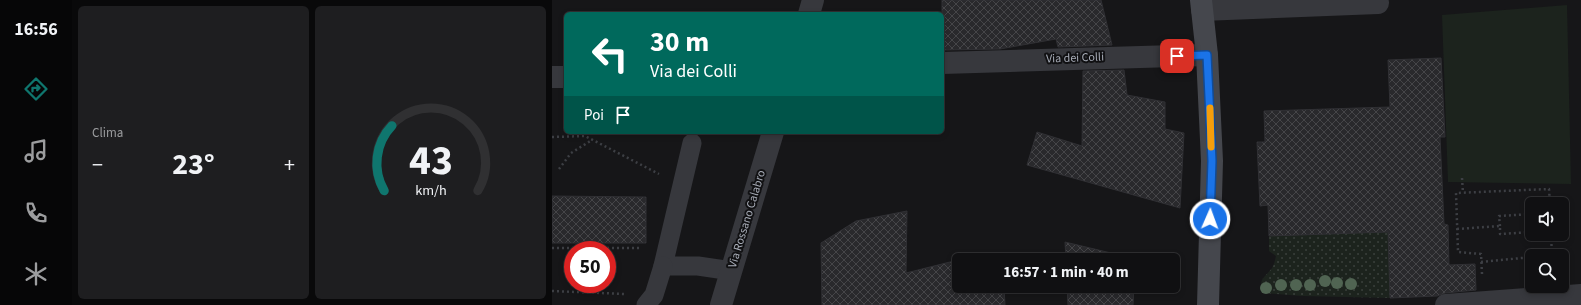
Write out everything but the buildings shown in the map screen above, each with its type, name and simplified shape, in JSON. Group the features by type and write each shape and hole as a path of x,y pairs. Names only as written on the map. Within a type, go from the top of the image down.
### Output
{"main road":[{"path":"1202,5 1207,55 1212,161 1208,305"}],"street":[{"path":"810,12 813,0"},
{"path":"1202,5 1378,3"},
{"name":"Via dei Colli","path":"944,63 1207,55"},
{"path":"552,77 564,77"},
{"name":"Via Rossano Calabro","path":"721,305 773,134"},
{"path":"1446,305 1581,295"}],"lane":[{"path":"650,300 668,248 692,143"},
{"path":"663,266 698,266 732,271"}],"path":[{"path":"552,137 585,136 682,186"},
{"path":"559,169 570,153 592,140"},
{"path":"1462,178 1463,193"},
{"path":"1483,303 1481,254 1458,252 1456,193 1550,189 1550,197"},
{"path":"1525,214 1499,216 1500,234 1525,232"},
{"path":"1457,229 1500,226"},
{"path":"552,248 668,248"},
{"path":"1481,262 1525,258"},
{"path":"552,291 650,300"}],"shaded area":[{"path":"1567,5 1571,184 1448,182 1442,15"},
{"path":"1388,232 1390,298 1303,296 1263,293 1261,284 1262,281 1273,267 1276,256 1269,251 1269,236"}],"slow traffic":[{"path":"1210,108 1211,147"}],"route":[{"path":"1177,56 1207,55 1212,161 1210,219"}]}
